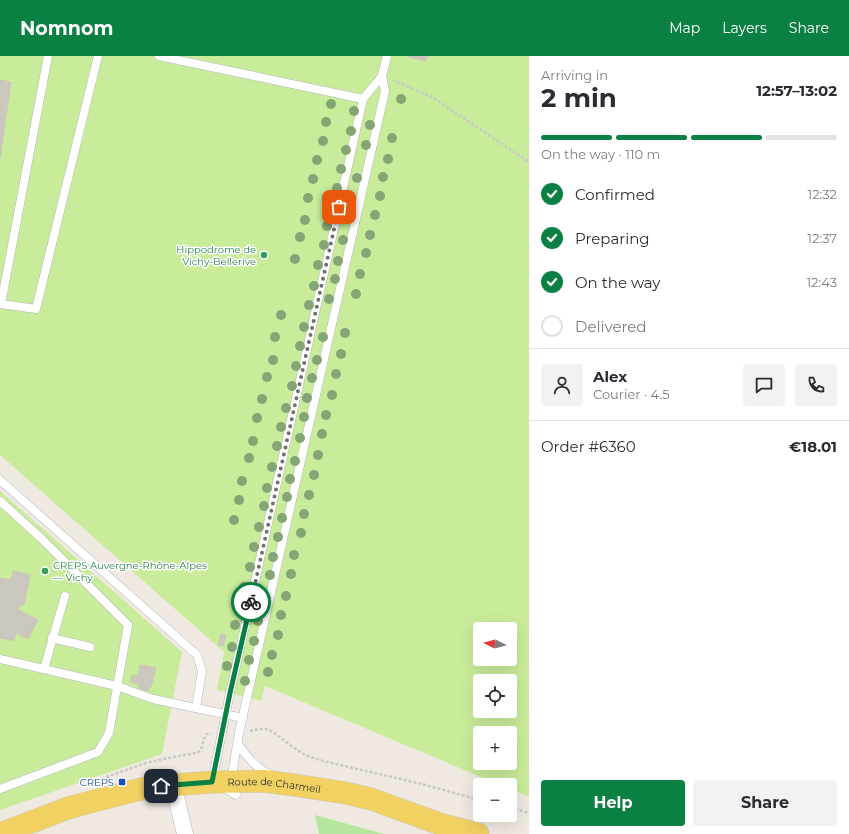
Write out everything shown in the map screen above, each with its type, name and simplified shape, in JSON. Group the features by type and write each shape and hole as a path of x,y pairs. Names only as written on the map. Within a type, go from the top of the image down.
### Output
{"main road":[{"name":"Route de Charmeil","path":"40,834 81,819 179,793 264,781 346,793 371,799 443,825 478,834"},
{"name":"Route de Charmeil","path":"225,786 344,807 446,834"},
{"name":"Route de Charmeil","path":"0,834 68,808 150,787 179,793"}],"street":[{"path":"179,793 185,834"}],"lane":[{"path":"48,56 1,304 36,310 98,56"},
{"path":"158,56 364,100"},
{"path":"225,786 222,733 364,100 382,76 387,56"},
{"path":"225,786 238,744 239,733 385,91 382,76"},
{"path":"0,480 197,655 202,671 196,708"},
{"path":"0,501 42,539 128,624 109,734 98,752 0,789"},
{"path":"44,669 65,596"},
{"path":"52,638 90,647"},
{"path":"0,659 117,686 153,699 243,718"},
{"path":"238,744 246,756 262,771 294,785"}],"path":[{"path":"382,76 432,97 529,162"},
{"path":"239,733 266,729 273,732 290,746 305,755 323,761 422,784 473,798"},
{"path":"86,784 146,763 196,753 201,750 207,734 212,732 222,733"},
{"path":"517,810 529,813"}],"green space":[{"name":"Hippodrome de Vichy-Bellerive","path":"0,56 529,56 529,797 517,792 517,778 483,778 265,686 261,701 217,690 224,652 0,455"},
{"name":"CREPS Auvergne-Rhône-Alpes — Vichy","path":"0,491 182,652 162,754 0,810"},
{"path":"315,815 384,834 319,834"}],"building":[{"path":"408,56 428,56 426,61"},
{"path":"0,80 11,82 0,158"},
{"path":"13,571 30,575 24,605 20,604 18,610 32,617 22,636 14,632 12,640 0,638 0,578 11,580"},
{"path":"32,617 38,620 28,639 22,636"},
{"path":"14,632 16,633 14,641 12,640"},
{"path":"221,634 226,635 223,646 218,645"},
{"path":"140,665 156,668 151,687 149,687 148,691 138,688 139,684 130,682 132,675 138,676"}],"way so far":[{"path":"251,602 339,207"}],"place":[{"name":"Hippodrome de Vichy-Bellerive","path":"264,255"},
{"name":"CREPS Auvergne-Rhône-Alpes — Vichy","path":"45,571"},
{"name":"CREPS","path":"122,782"}],"route":[{"path":"161,786 212,782 230,693 251,602"}]}
